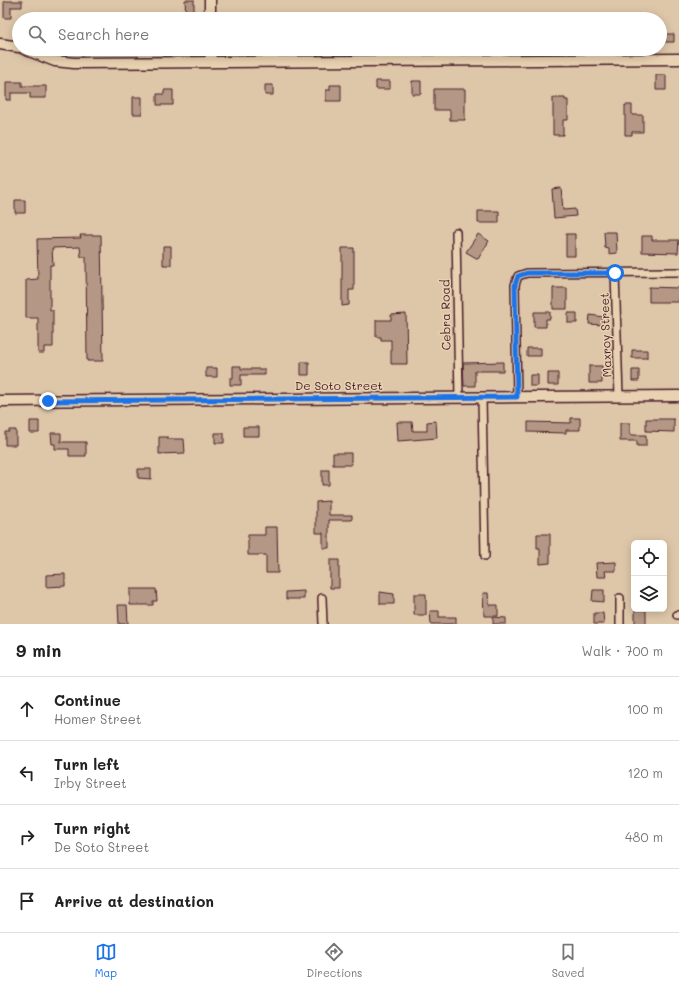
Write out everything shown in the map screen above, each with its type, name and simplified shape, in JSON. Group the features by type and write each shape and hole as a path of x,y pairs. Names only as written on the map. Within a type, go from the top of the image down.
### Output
{"street":[{"path":"210,0 210,12"},
{"path":"0,44 12,46"},
{"path":"42,56 55,61 74,63 679,59"},
{"path":"210,56 210,62"},
{"name":"Cebra Road","path":"456,232 459,398"},
{"path":"517,397 515,285 518,276 524,273 679,272"},
{"name":"Maxroy Street","path":"615,273 619,397"},
{"name":"De Soto Street","path":"0,402 679,396"},
{"path":"482,398 485,556"},
{"path":"322,598 323,624"},
{"path":"620,598 620,624"}],"building":[{"path":"185,0 194,0 194,12 186,12"},
{"path":"4,1 22,1 22,7 11,7 11,18 4,18"},
{"path":"667,34 674,34 674,42 667,42"},
{"path":"656,75 666,75 666,90 656,90"},
{"path":"376,81 390,81 390,89 376,89"},
{"path":"412,81 421,81 421,94 412,94"},
{"path":"6,82 22,82 22,86 46,86 46,98 30,98 30,93 11,93 11,100 6,100"},
{"path":"265,85 273,85 273,95 265,95"},
{"path":"330,85 341,85 341,101 326,101 326,90 330,90"},
{"path":"434,89 465,89 465,120 450,120 450,110 434,110"},
{"path":"164,90 173,90 173,105 157,105 157,94 164,94"},
{"path":"133,97 142,97 142,114 133,114"},
{"path":"553,98 565,98 565,100 568,100 568,120 563,120 563,135 553,135"},
{"path":"625,105 632,105 632,115 643,115 643,132 632,132 632,135 625,135"},
{"path":"561,188 563,210 575,209 576,216 554,218 552,189"},
{"path":"15,200 25,200 25,213 15,213"},
{"path":"478,211 499,211 499,223 478,223"},
{"path":"604,232 616,232 617,253 609,254 609,249 605,248"},
{"path":"478,234 489,241 478,259 466,252"},
{"path":"566,234 575,234 575,256 566,256"},
{"path":"80,235 101,235 103,361 87,361 86,257 81,257 80,247 52,248 53,265 50,265 50,310 53,310 53,347 44,347 44,353 38,353 38,318 26,318 26,280 38,279 37,239 81,238"},
{"path":"642,236 652,236 652,240 679,240 678,253 642,252"},
{"path":"163,246 171,246 171,265 163,265"},
{"path":"342,248 354,248 354,290 349,290 349,305 342,306"},
{"path":"649,287 679,288 679,302 649,302"},
{"path":"553,288 567,288 567,309 553,309"},
{"path":"534,312 550,312 550,319 546,319 546,327 534,327"},
{"path":"568,313 577,313 577,323 568,323"},
{"path":"406,314 407,364 391,364 391,340 381,340 381,337 376,337 376,320 391,320 391,315"},
{"path":"590,315 603,317 602,325 589,324"},
{"path":"527,348 541,348 541,356 527,356"},
{"path":"632,350 647,350 647,358 632,358"},
{"path":"301,362 309,362 309,375 301,375"},
{"path":"503,362 503,371 475,371 475,386 464,386 463,363"},
{"path":"233,366 241,366 241,369 265,369 265,375 241,375 241,385 230,385 230,378 233,378"},
{"path":"589,366 602,366 602,383 589,383"},
{"path":"206,368 217,368 217,377 206,377"},
{"path":"632,370 639,370 639,381 632,381"},
{"path":"548,373 558,373 558,385 548,385"},
{"path":"530,375 538,375 538,386 530,386"},
{"path":"571,418 580,418 580,430 566,430 566,433 528,432 528,422 571,423"},
{"path":"646,419 674,419 674,432 646,431"},
{"path":"30,421 39,421 39,433 30,433"},
{"path":"436,421 437,438 398,441 397,422 412,422 413,431 427,431 427,422"},
{"path":"620,423 630,423 630,435 646,435 646,446 637,446 637,441 620,441"},
{"path":"243,427 259,427 259,436 243,436"},
{"path":"9,430 16,430 16,445 5,445 5,432 9,432"},
{"path":"51,433 61,433 61,442 86,442 86,456 69,456 69,449 55,449 55,444 52,444"},
{"path":"215,433 224,433 224,443 215,443"},
{"path":"159,437 168,437 168,439 184,439 185,453 159,454"},
{"path":"333,453 351,453 351,465 333,465"},
{"path":"138,469 151,469 151,479 138,478"},
{"path":"322,470 329,470 329,485 322,485"},
{"path":"329,501 329,515 352,515 352,520 329,520 329,548 323,548 323,533 316,533 316,502"},
{"path":"265,527 277,527 278,573 266,573 266,555 248,555 248,535 265,535"},
{"path":"537,534 550,534 550,563 540,564 540,548 537,548"},
{"path":"330,560 339,560 339,588 330,588"},
{"path":"616,562 616,571 605,571 606,577 597,577 596,563"},
{"path":"65,574 65,586 46,587 46,575"},
{"path":"130,589 156,589 157,601 153,601 153,605 130,605"},
{"path":"593,590 604,590 604,602 592,601"},
{"path":"304,591 304,599 286,599 286,592"},
{"path":"380,592 394,594 394,604 380,604"},
{"path":"483,593 488,593 489,605 498,605 498,616 484,616"},
{"path":"414,594 426,594 426,615 414,615"},
{"path":"118,605 127,605 128,624 119,624"},
{"path":"430,611 439,611 439,617 456,617 456,624 431,624"},
{"path":"635,612 646,612 646,624 635,624"},
{"path":"594,613 603,613 604,624 594,624"},
{"path":"493,617 506,618 506,624 493,624"}],"route":[{"path":"48,401 517,397 515,285 518,276 527,273 615,273"}]}
